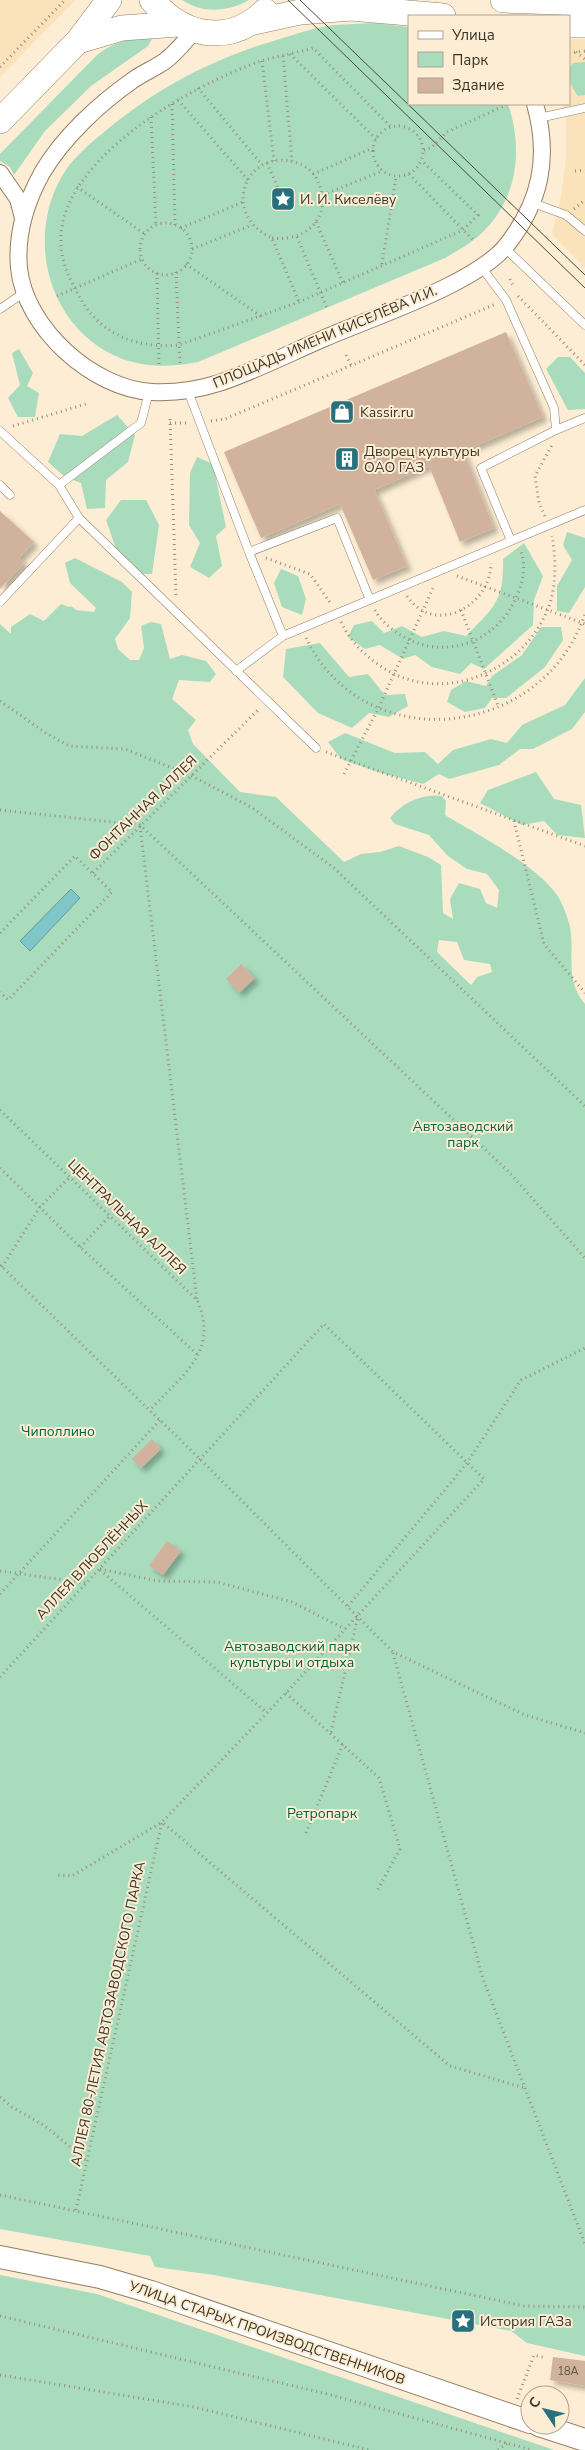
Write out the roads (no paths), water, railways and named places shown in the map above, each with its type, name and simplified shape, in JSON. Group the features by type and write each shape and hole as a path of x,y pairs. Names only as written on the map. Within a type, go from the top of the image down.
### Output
{"main road":[{"path":"0,121 78,41 108,0"},
{"path":"152,0 186,27"},
{"path":"254,22 276,0"},
{"path":"503,0 585,3"},
{"path":"78,41 122,28 186,27 217,33 254,22 300,12 351,8 432,15"},
{"path":"570,25 585,25"}],"street":[{"name":"ПЛОЩАДЬ ИМЕНИ КИСЕЛЁВА И.И.","path":"186,27 167,60 133,80 74,131 43,172 23,218 19,246 19,271 25,292 45,328 81,365 115,384 150,392 188,390 219,383 439,290 482,268 505,248 521,226 533,203 541,176 544,152 537,111"},
{"path":"0,173 18,199 23,218"},
{"name":"УЛИЦА СТАРЫХ ПРОИЗВОДСТВЕННИКОВ","path":"0,2257 100,2278 152,2292 520,2419"},
{"path":"570,2435 585,2440"}],"lane":[{"path":"537,111 585,108"},
{"path":"533,203 566,215 585,231"},
{"path":"505,248 585,325"},
{"path":"482,268 506,300 554,408 556,430"},
{"path":"0,309 25,292"},
{"path":"188,390 283,636"},
{"path":"59,485 141,424 150,392"},
{"path":"513,540 481,468 556,430 585,418"},
{"path":"0,431 59,485 79,518 266,702 316,748"},
{"path":"0,485 10,495"},
{"path":"236,671 283,636 585,510"},
{"path":"0,602 79,518"},
{"path":"249,552 337,518 370,600"}],"water":[{"path":"71,889 80,898 30,951 20,941"}],"tram line":[{"path":"288,0 585,288"},
{"path":"300,0 408,104"},
{"path":"409,105 585,275"}],"place":[{"name":"И. И. Киселёву","path":"283,199"},
{"name":"Kassir.ru","path":"342,412"},
{"name":"Дворец культуры ОАО ГАЗ","path":"347,459"},
{"name":"История ГАЗа","path":"463,2321"}],"park label":[{"name":"Автозаводский парк","path":"463,1134"},
{"name":"Чиполлино","path":"58,1431"},
{"name":"Автозаводский парк культуры и отдыха","path":"292,1654"},
{"name":"Ретропарк","path":"322,1813"}]}
